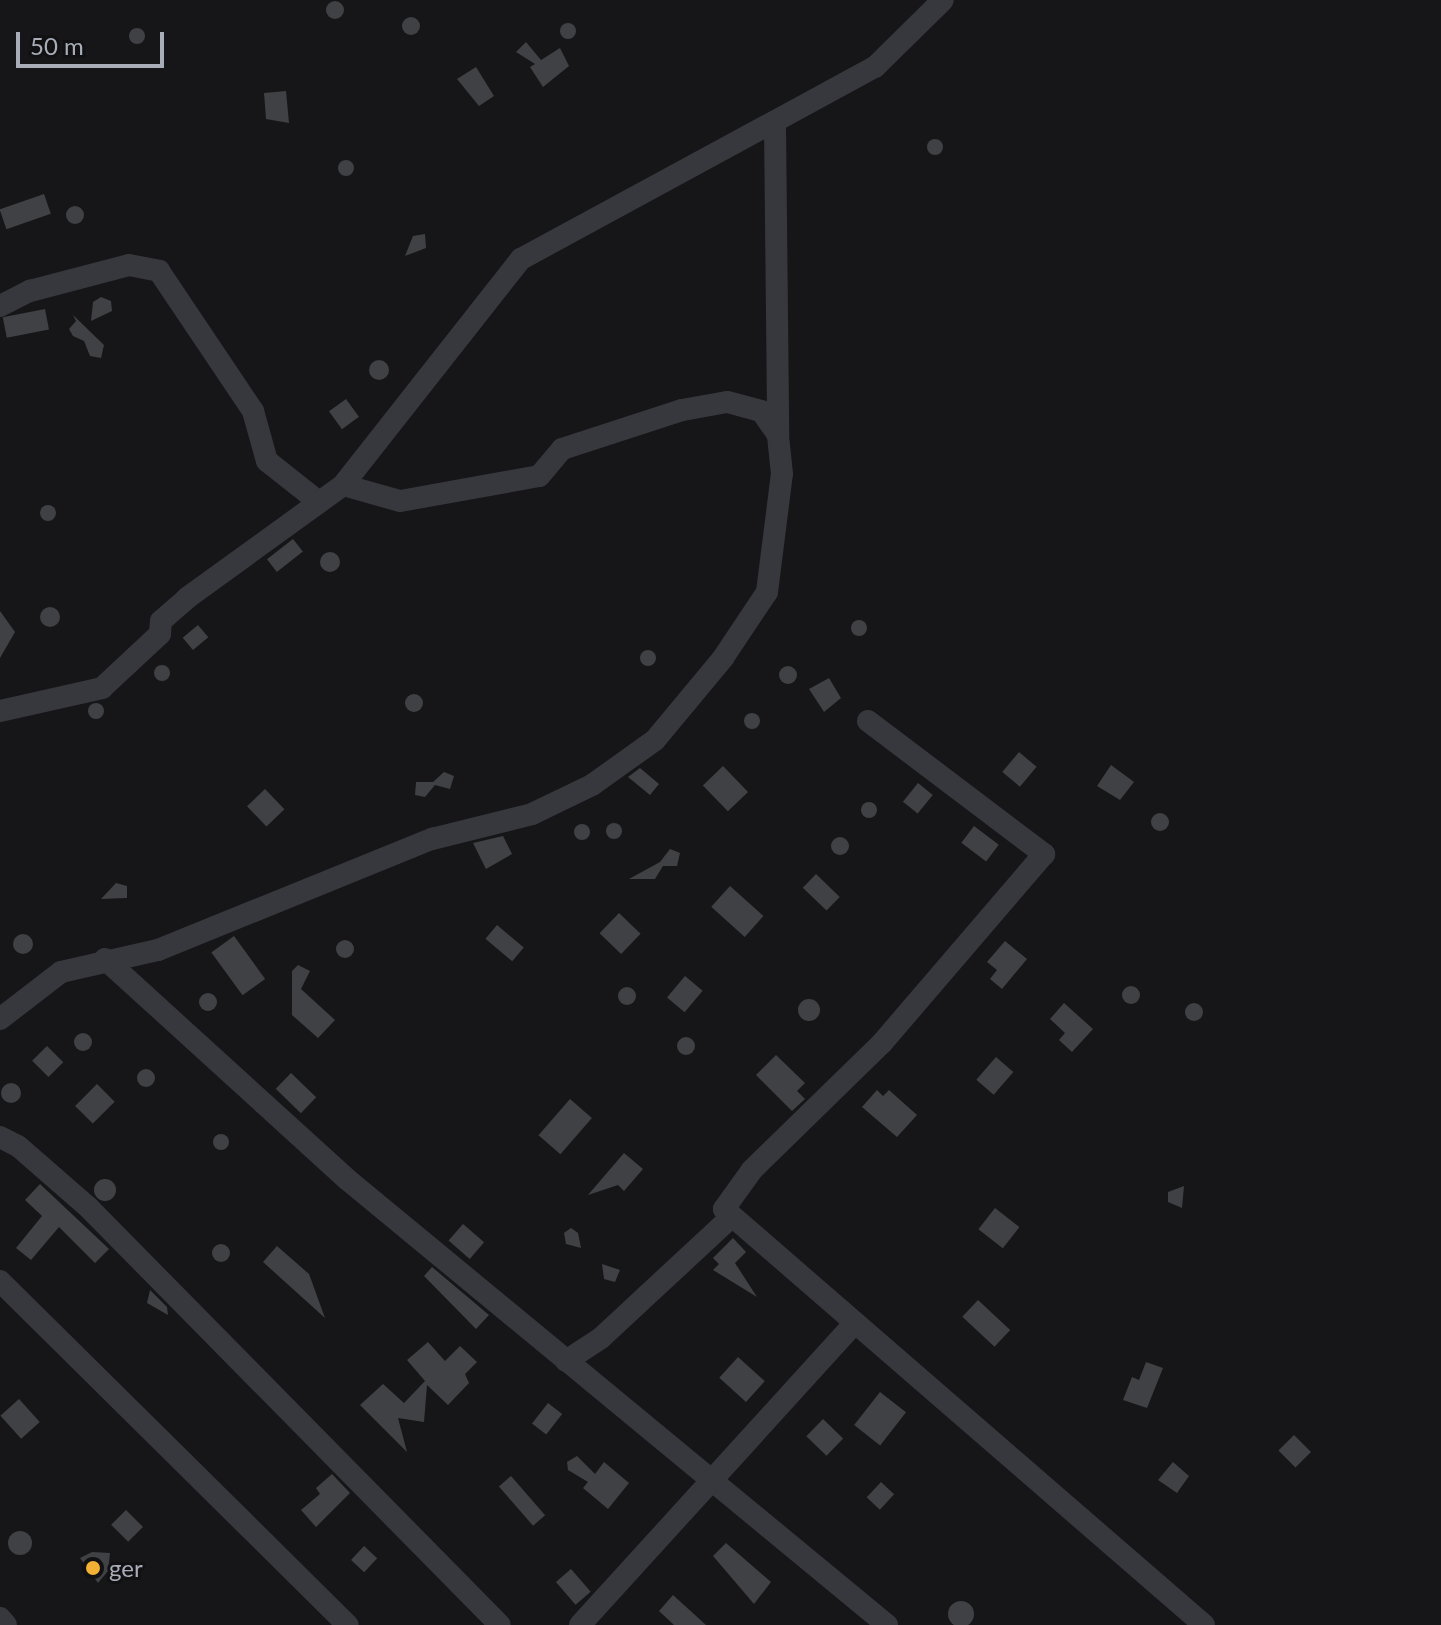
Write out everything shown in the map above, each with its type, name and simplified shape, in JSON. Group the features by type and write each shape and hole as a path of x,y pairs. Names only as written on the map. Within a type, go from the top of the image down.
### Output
{"street":[{"path":"0,711 102,688 160,634 161,621 187,598 343,485 521,259 775,125 875,67 943,0"},
{"path":"0,1019 61,972 105,959 158,950 432,839 532,814 592,785 655,740 723,658 767,592 782,474 778,435 775,125"},
{"path":"0,306 30,291 129,265 159,271 253,411 267,461 319,502"},
{"path":"343,485 400,501 539,476 562,449 682,410 727,402 761,411 778,435"},
{"path":"868,721 1044,854 882,1043 735,1190 724,1209 730,1218 853,1325 1204,1625"},
{"path":"105,959 348,1180 887,1625"},
{"path":"0,1137 18,1146 89,1208 500,1625"},
{"path":"566,1361 601,1338 730,1218"},
{"path":"0,1281 348,1625"},
{"path":"580,1625 708,1479 853,1325"},
{"path":"0,1618 6,1625"}],"building":[{"path":"335,1 344,10 335,19 326,10"},
{"path":"411,17 420,26 411,35 402,26"},
{"path":"565,23 571,23 576,31 574,37 565,39 560,34 560,28"},
{"path":"137,28 143,30 143,42 137,44 131,42 129,36 131,30"},
{"path":"526,42 541,60 560,48 569,66 543,87 530,67 535,64 516,52"},
{"path":"476,67 494,96 479,106 457,79"},
{"path":"286,91 289,123 266,119 264,93"},
{"path":"935,139 941,141 941,153 935,155 929,153 927,147 929,141"},
{"path":"346,160 352,162 352,174 346,176 340,174 338,168 340,162"},
{"path":"44,194 51,214 6,229 0,209"},
{"path":"75,206 84,215 75,224 66,215"},
{"path":"425,234 426,248 405,256 413,236"},
{"path":"101,297 111,301 112,311 91,321 93,302"},
{"path":"45,309 49,330 7,338 3,317"},
{"path":"73,315 104,345 101,358 90,356 84,341 73,336 69,329 76,321"},
{"path":"379,360 386,363 389,370 386,377 379,380 372,377 369,370 372,363"},
{"path":"346,399 359,417 342,429 329,411"},
{"path":"45,505 51,505 56,513 54,519 45,521 40,516 40,510"},
{"path":"293,539 303,552 277,572 267,559"},
{"path":"326,552 334,552 340,562 334,572 326,572 320,566 320,558"},
{"path":"46,607 54,607 60,617 54,627 46,627 40,621 40,613"},
{"path":"0,611 15,632 0,658"},
{"path":"859,620 865,622 865,634 859,636 853,634 851,628 853,622"},
{"path":"198,625 208,637 193,650 183,638"},
{"path":"648,650 654,652 654,664 648,666 642,664 640,658 642,652"},
{"path":"162,665 168,667 168,679 162,681 156,679 154,673 156,667"},
{"path":"784,666 792,666 797,675 795,682 784,684 779,679 779,671"},
{"path":"829,678 841,698 824,712 809,689"},
{"path":"410,694 418,694 423,703 421,710 410,712 405,707 405,699"},
{"path":"93,703 99,703 104,711 102,717 93,719 88,714 88,708"},
{"path":"752,713 758,715 758,727 752,729 746,727 744,721 746,715"},
{"path":"1019,752 1037,767 1020,787 1002,772"},
{"path":"1111,765 1134,782 1120,800 1097,786"},
{"path":"723,766 748,792 728,811 703,785"},
{"path":"640,768 659,784 650,795 628,777"},
{"path":"444,772 454,776 450,789 435,785 425,797 415,795 416,782 433,782"},
{"path":"918,783 933,795 918,814 903,802"},
{"path":"265,789 284,809 266,827 247,806"},
{"path":"869,802 875,804 875,816 869,818 863,816 861,810 863,804"},
{"path":"1160,813 1169,822 1160,831 1151,822"},
{"path":"614,823 620,825 620,837 614,839 608,837 606,831 608,825"},
{"path":"579,824 585,824 590,832 588,838 579,840 574,835 574,829"},
{"path":"974,826 999,845 986,861 961,843"},
{"path":"503,836 512,854 486,869 473,843"},
{"path":"840,837 849,846 840,855 831,846"},
{"path":"670,849 680,853 677,866 663,866 655,879 629,879 660,862"},
{"path":"816,874 840,897 827,911 803,888"},
{"path":"116,883 127,886 127,898 101,899"},
{"path":"730,886 763,916 745,937 711,907"},
{"path":"619,913 641,934 621,954 600,933"},
{"path":"497,925 524,947 512,961 485,939"},
{"path":"23,934 30,937 33,944 30,951 23,954 16,951 13,944 16,937"},
{"path":"234,936 265,979 243,995 211,952"},
{"path":"345,940 354,949 345,958 336,949"},
{"path":"1005,941 1027,959 1002,989 990,979 997,970 987,962"},
{"path":"298,965 310,971 301,989 335,1020 318,1038 292,1015 292,971"},
{"path":"685,976 703,991 685,1012 667,997"},
{"path":"1131,986 1140,995 1131,1004 1122,995"},
{"path":"627,987 636,996 627,1005 618,996"},
{"path":"204,993 212,993 217,1002 215,1009 204,1011 199,1006 199,998"},
{"path":"809,999 817,1002 820,1010 817,1018 809,1021 801,1018 798,1010 801,1002"},
{"path":"1064,1003 1093,1029 1072,1052 1059,1040 1065,1033 1050,1019"},
{"path":"1194,1003 1203,1012 1194,1021 1185,1012"},
{"path":"83,1033 92,1042 83,1051 74,1042"},
{"path":"686,1037 695,1046 686,1055 677,1046"},
{"path":"47,1046 63,1062 48,1077 32,1061"},
{"path":"776,1055 805,1083 797,1091 805,1099 792,1111 756,1075"},
{"path":"996,1057 1013,1072 994,1095 976,1080"},
{"path":"142,1069 150,1069 155,1078 153,1085 142,1087 137,1082 137,1074"},
{"path":"291,1073 316,1097 301,1113 276,1089"},
{"path":"7,1083 15,1083 21,1093 15,1103 7,1103 1,1097 1,1089"},
{"path":"97,1084 115,1102 93,1124 75,1106"},
{"path":"877,1090 883,1096 889,1090 917,1115 897,1137 862,1107"},
{"path":"570,1099 592,1118 560,1154 539,1135"},
{"path":"218,1134 224,1134 229,1142 227,1148 218,1150 213,1145 213,1139"},
{"path":"624,1153 643,1169 624,1191 618,1185 588,1195"},
{"path":"105,1179 113,1182 116,1190 113,1198 105,1201 97,1198 94,1190 97,1182"},
{"path":"40,1184 109,1249 95,1263 59,1227 31,1260 16,1248 42,1216 25,1200"},
{"path":"1184,1186 1182,1208 1168,1202 1168,1192"},
{"path":"995,1208 1019,1227 1003,1248 978,1229"},
{"path":"463,1224 484,1242 470,1259 449,1241"},
{"path":"571,1228 578,1233 581,1248 566,1244 564,1233"},
{"path":"733,1238 746,1252 735,1263 757,1297 713,1270 719,1264 713,1258"},
{"path":"221,1244 230,1253 221,1262 212,1253"},
{"path":"277,1246 309,1274 325,1318 263,1262"},
{"path":"602,1264 620,1270 615,1282 604,1279"},
{"path":"432,1267 489,1315 476,1329 424,1276"},
{"path":"150,1290 167,1307 168,1315 147,1303"},
{"path":"978,1300 1010,1330 994,1347 962,1317"},
{"path":"428,1342 445,1361 460,1346 477,1362 465,1374 469,1383 448,1405 427,1385 424,1422 398,1418 407,1452 360,1405 383,1384 404,1403 425,1381 407,1360"},
{"path":"738,1357 765,1381 746,1402 719,1378"},
{"path":"1146,1362 1163,1368 1147,1408 1123,1400 1132,1377 1139,1380"},
{"path":"880,1392 906,1412 880,1445 854,1425"},
{"path":"19,1399 40,1422 21,1439 0,1416"},
{"path":"548,1403 562,1414 546,1435 532,1423"},
{"path":"823,1419 843,1438 826,1456 806,1436"},
{"path":"1294,1435 1311,1452 1295,1468 1278,1451"},
{"path":"577,1456 595,1474 604,1462 629,1483 608,1509 583,1488 588,1482 568,1470 567,1462"},
{"path":"1173,1462 1189,1476 1177,1493 1158,1480"},
{"path":"332,1474 350,1493 316,1527 301,1510 320,1494 316,1488"},
{"path":"511,1476 545,1515 533,1526 499,1486"},
{"path":"881,1482 894,1494 880,1510 867,1497"},
{"path":"126,1510 143,1527 128,1542 111,1525"},
{"path":"20,1531 31,1538 32,1543 25,1554 20,1555 9,1548 8,1543 15,1532"},
{"path":"726,1543 771,1582 754,1604 713,1556"},
{"path":"364,1546 377,1558 364,1572 351,1560"},
{"name":"ger","path":"92,1552 110,1553 108,1571 98,1583 80,1558"},
{"path":"571,1569 591,1592 576,1605 556,1582"},
{"path":"673,1595 706,1625 674,1625 659,1611"},
{"path":"961,1601 970,1605 974,1614 970,1623 961,1627 952,1623 948,1614 952,1605"}],"place":[{"name":"ger","path":"93,1568"}]}
